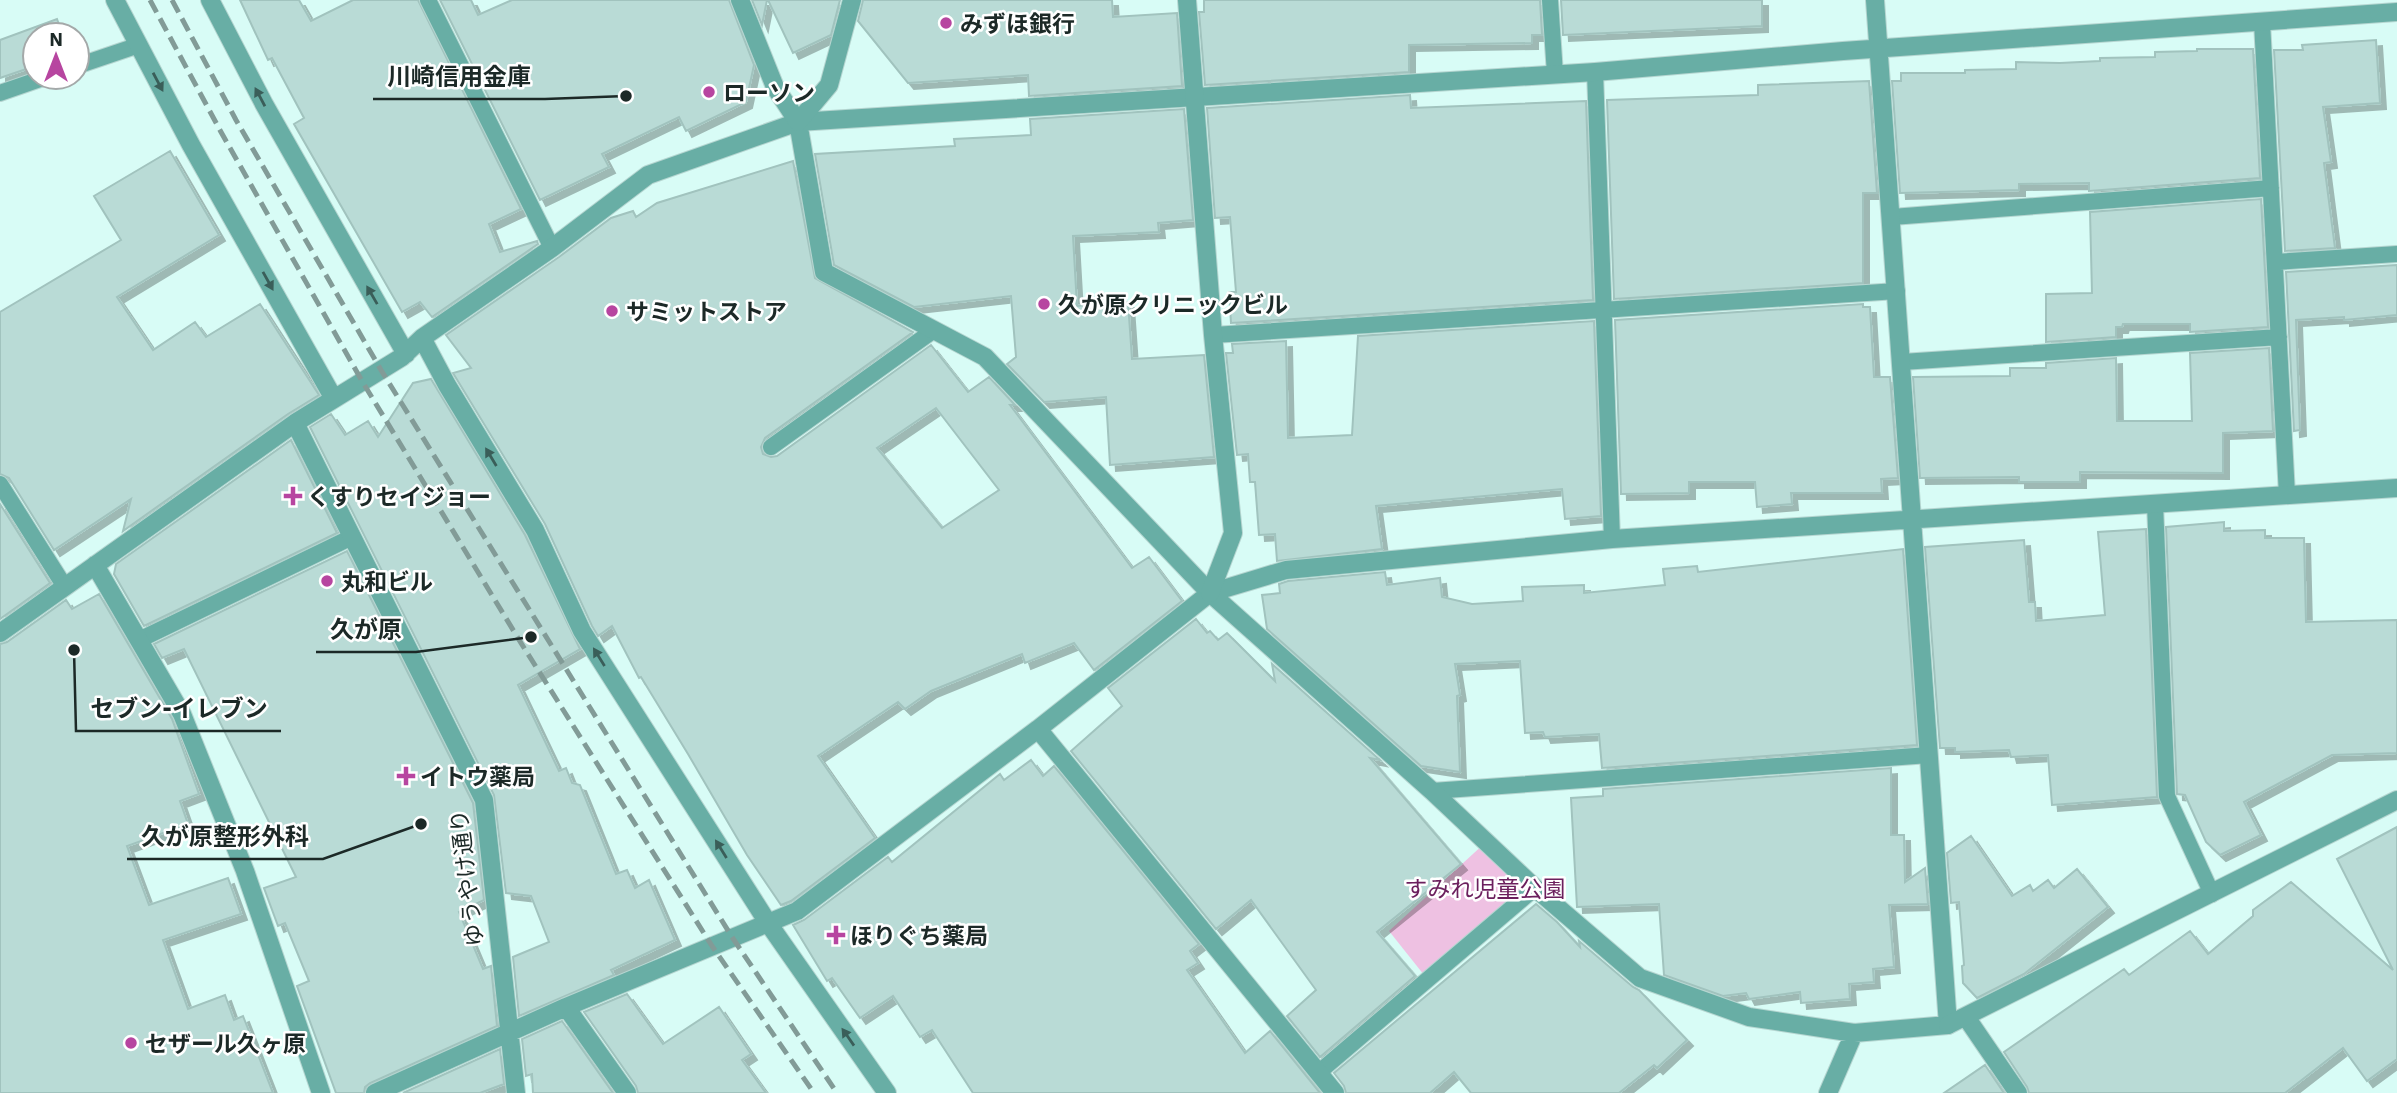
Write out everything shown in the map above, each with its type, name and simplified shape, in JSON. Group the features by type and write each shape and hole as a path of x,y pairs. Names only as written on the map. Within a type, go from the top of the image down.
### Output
{"street":[{"path":"115,0 334,399"},
{"path":"210,0 264,104 406,354"},
{"path":"740,0 775,87 798,122 824,272 985,357 1210,593 1432,791 1535,888 1640,978 1749,1017 1854,1033 1948,1026 2397,800"},
{"path":"798,122 829,85 852,0"},
{"path":"1187,0 1213,335 1233,533 1210,593"},
{"path":"1875,0 1948,1026"},
{"path":"0,633 295,423 406,354 422,338 552,248 648,176 798,122 1595,72 2397,12"},
{"path":"422,338 447,385 536,530 582,631 768,923 887,1093"},
{"name":"ゆうやけ通り","path":"295,423 484,800 516,1093"},
{"path":"375,1093 566,1007 797,911 1038,729 1210,593 1286,570 1612,539 2397,488"},
{"path":"95,565 182,714 245,870 321,1093"},
{"path":"1038,729 1335,1093"},
{"path":"566,1007 627,1093"},
{"path":"1966,1017 2018,1093"},
{"path":"1828,1093 1854,1033"}],"lane":[{"path":"428,0 552,248"},
{"path":"1550,0 1555,74"},
{"path":"2262,22 2287,495"},
{"path":"91,61 139,45"},
{"path":"1595,72 1612,539"},
{"path":"0,93 21,86"},
{"path":"1892,217 2271,188"},
{"path":"2275,262 2397,254"},
{"path":"1213,335 1897,290"},
{"path":"771,447 934,330"},
{"path":"1902,362 2279,337"},
{"path":"0,484 65,587"},
{"path":"2155,504 2167,796 2212,894"},
{"path":"139,640 352,537"},
{"path":"1432,791 1929,755"},
{"path":"1318,1073 1535,888"}],"green space":[{"name":"すみれ児童公園","path":"1486,842 1535,888 1428,980 1389,931"}],"building":[{"path":"240,0 299,0 311,21 353,0 418,0 521,209 489,224 500,252 537,241 538,244 432,317 420,302 402,312 294,124 304,118 272,58 268,60"},
{"path":"440,0 471,0 478,15 512,0 729,0 754,65 746,102 686,131 679,117 602,154 609,167 540,200"},
{"path":"752,0 767,0 762,25"},
{"path":"768,0 840,0 831,35 793,53"},
{"path":"863,0 1112,0 1113,17 1177,13 1182,86 1029,96 1028,75 908,83 858,21"},
{"path":"1204,0 1540,0 1542,35 1532,35 1532,43 1409,45 1409,72 1205,85 1199,12 1204,12"},
{"path":"1561,0 1762,0 1762,26 1563,35"},
{"path":"21,32 21,71 0,78 0,40"},
{"path":"2376,40 2380,103 2323,107 2331,162 2324,163 2335,248 2285,251 2274,50 2303,50 2302,45"},
{"path":"2253,49 2260,178 2089,191 2089,183 2019,184 2019,190 1900,193 1892,81 1901,81 1901,73 1965,73 1965,70 2016,69 2016,62 2100,61 2100,58 2155,57 2155,52"},
{"path":"1869,81 1877,193 1863,193 1863,283 1614,299 1607,100 1758,95 1758,85"},
{"path":"1410,95 1411,108 1586,101 1593,300 1231,323 1229,292 1236,292 1230,217 1215,218 1207,108"},
{"path":"1184,109 1193,220 1158,223 1159,232 1073,236 1077,306 1128,302 1132,359 1204,355 1214,457 1110,465 1106,397 1044,402 1007,364 1016,357 1011,296 914,307 834,265 815,154 955,146 954,139 1031,135 1030,119"},
{"path":"170,151 219,235 117,297 153,350 195,322 206,337 260,304 319,395 123,531 131,499 54,550 9,478 0,474 0,312 121,240 94,196"},
{"path":"793,161 815,278 913,332 765,438 761,447 763,454 777,456 931,345 968,392 989,377 1015,405 1010,405 1132,568 1149,557 1182,601 1094,670 1074,643 1025,663 1022,654 931,691 905,709 898,702 818,756 875,838 791,901 781,905 747,855 688,754 641,677 639,678 612,626 598,636 592,626 545,524 453,373 471,368 446,335 611,218 633,211 636,217 657,203","holes":["936,408 999,490 942,528 877,448"]},
{"path":"2261,199 2268,327 2190,332 2190,324 2123,324 2122,327 2116,327 2116,337 2046,342 2046,294 2092,293 2090,212"},
{"path":"2397,265 2397,315 2344,320 2344,317 2296,320 2300,430 2294,431 2286,272"},
{"path":"1863,304 1863,307 1870,307 1874,377 1890,377 1898,478 1881,479 1882,493 1791,493 1792,504 1757,507 1755,482 1689,482 1689,493 1621,494 1615,320"},
{"path":"1594,321 1601,516 1565,519 1562,489 1376,506 1382,549 1277,561 1275,534 1259,535 1255,482 1250,482 1248,454 1237,455 1226,353 1233,353 1232,344 1286,341 1288,438 1352,435 1358,336"},
{"path":"2269,348 2273,431 2223,433 2223,473 2080,472 2080,482 2019,482 2019,477 1920,478 1913,377 2010,376 2010,368 2046,368 2046,363 2116,358 2117,421 2192,421 2190,353"},
{"path":"431,379 525,535 580,649 518,685 559,771 566,768 572,783 580,785 616,874 627,870 635,888 649,880 675,940 611,970 614,975 519,1016 513,957 549,942 531,896 506,893 494,795 310,427 331,414 345,435 368,421 378,437 413,383"},
{"path":"291,440 337,533 144,626 114,574 116,564"},
{"path":"0,504 50,583 0,619"},
{"path":"2224,522 2224,531 2265,530 2265,538 2304,538 2306,622 2397,620 2397,753 2332,755 2244,802 2261,835 2220,855 2206,842 2185,795 2177,794 2166,527"},
{"path":"2146,529 2157,797 2052,805 2048,755 2011,757 2009,750 1955,752 1955,748 1940,748 1925,547 2024,540 2029,602 2035,602 2036,621 2105,615 2098,532"},
{"path":"1903,549 1917,745 1602,768 1599,734 1545,737 1543,732 1525,733 1520,661 1455,664 1460,695 1457,696 1460,772 1421,766 1267,629 1262,595 1280,593 1279,584 1288,581 1385,572 1387,585 1440,578 1442,597 1472,604 1523,601 1522,587 1584,585 1584,593 1665,585 1663,569 1697,566 1698,572"},
{"path":"347,551 473,803 484,900 459,912 483,969 491,966 497,1026 370,1083 365,1087 364,1093 336,1093 297,986 309,981 285,923 278,926 264,888 296,877 184,649 162,658 154,644"},
{"path":"99,594 172,719 199,794 180,801 188,824 127,846 149,905 228,878 241,914 163,940 188,1009 225,995 234,1020 243,1016 273,1093 0,1093 0,644 7,642 66,600 72,609"},
{"path":"1196,619 1207,633 1210,631 1218,640 1227,633 1275,681 1272,664 1380,760 1370,758 1461,864 1377,932 1415,976 1320,1057 1287,1016 1316,990 1251,900 1216,929 1071,751 1122,706 1108,688"},
{"path":"1031,760 1043,776 1054,766 1199,944 1190,951 1198,963 1187,970 1245,1053 1270,1031 1320,1093 973,1093 932,1030 920,1037 893,996 860,1018 832,978 827,981 793,925 804,920 888,857 892,862 1000,774 1004,780"},
{"path":"1891,768 1891,835 1904,835 1905,882 1925,868 1928,904 1889,905 1894,967 1873,969 1874,982 1849,984 1850,999 1801,1003 1800,992 1749,999 1746,993 1723,996 1664,975 1659,904 1577,907 1571,798 1603,796 1603,789"},
{"path":"2397,827 2397,1059 2367,1081 2343,1048 2285,1093 2029,1093 2004,1052 2124,969 2129,975 2190,931 2208,954 2253,916 2253,910 2291,882 2393,970 2337,859"},
{"path":"1971,836 2012,896 2030,885 2033,891 2048,880 2054,888 2077,869 2108,907 2024,974 1977,998 1963,983 1959,902 1951,903 1947,853"},
{"path":"1536,904 1580,947 1579,941 1639,990 1687,1040 1657,1068 1654,1065 1619,1093 1471,1093 1454,1072 1430,1093 1346,1093 1334,1073"},
{"path":"627,994 663,1044 719,1007 751,1054 742,1060 766,1093 638,1093 636,1086 584,1012"},
{"path":"562,1021 613,1093 533,1093 532,1074 526,1076 522,1039"},
{"path":"500,1049 504,1084 480,1093 403,1093"},
{"path":"1985,1065 2004,1093 1944,1093"}],"railway":[{"path":"150,0 221,132 362,381 521,643 712,946 814,1093"},
{"path":"172,0 236,120 381,370 732,937 837,1093"}],"place":[{"name":"みずほ銀行","path":"946,23"},
{"name":"ローソン","path":"709,92"},
{"name":"川崎信用金庫","path":"626,96"},
{"name":"久が原クリニックビル","path":"1044,304"},
{"name":"サミットストア","path":"612,311"},
{"name":"くすりセイジョー","path":"293,496"},
{"name":"丸和ビル","path":"327,581"},
{"name":"久が原","path":"531,637"},
{"name":"セブン-イレブン","path":"74,650"},
{"name":"イトウ薬局","path":"406,776"},
{"name":"久が原整形外科","path":"421,824"},
{"name":"ほりぐち薬局","path":"836,935"},
{"name":"セザール久ヶ原","path":"131,1043"}]}
